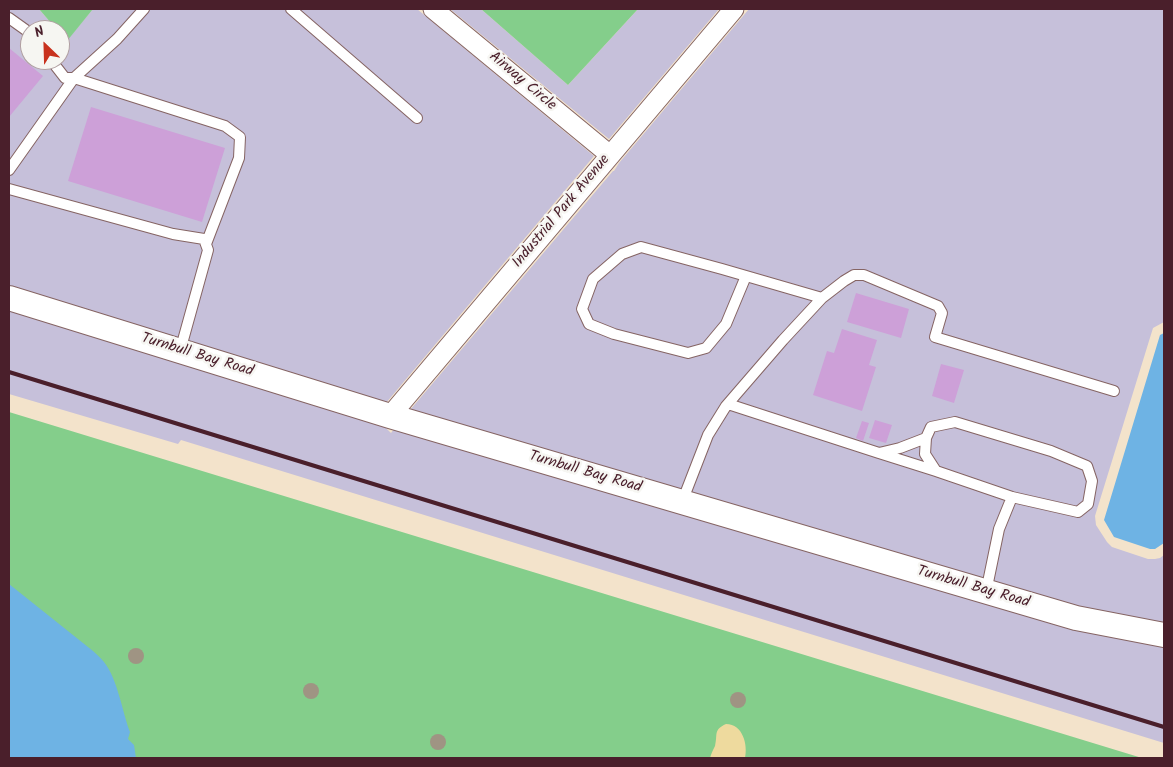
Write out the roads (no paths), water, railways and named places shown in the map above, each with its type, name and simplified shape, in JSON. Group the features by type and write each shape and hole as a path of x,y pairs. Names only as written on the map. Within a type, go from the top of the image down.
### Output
{"street":[{"name":"Airway Circle","path":"434,9 610,155"},
{"name":"Industrial Park Avenue","path":"390,416 734,9"},
{"name":"Turnbull Bay Road","path":"9,298 390,416 986,592 1076,618 1164,634"}],"lane":[{"path":"9,170 74,78 117,39 144,9"},
{"path":"291,9 418,118"},
{"path":"9,18 20,26"},
{"path":"59,70 65,78 74,78 225,126 240,137 240,158 206,244"},
{"path":"9,189 173,234 204,238 208,250 180,351"},
{"path":"746,276 726,324 706,348 688,353 614,334 589,324 582,309 593,279 622,254 641,247 722,269 822,298"},
{"path":"682,502 708,435 728,404 822,298 854,275 864,275 938,306 942,313 935,337 1114,390"},
{"path":"728,404 1012,497 1078,512 1088,504 1092,480 1087,466 1069,458 955,422 931,427 926,438 925,454 936,471"},
{"path":"879,453 900,448 926,438"},
{"path":"986,592 999,528 1012,497"}],"water":[{"path":"1164,333 1164,543 1155,549 1150,549 1114,537 1104,520 1160,335"},
{"path":"9,584 93,651 104,662 116,687 130,732 128,739 134,745 136,758 9,758"}],"railway":[{"path":"9,372 1164,727"}]}
